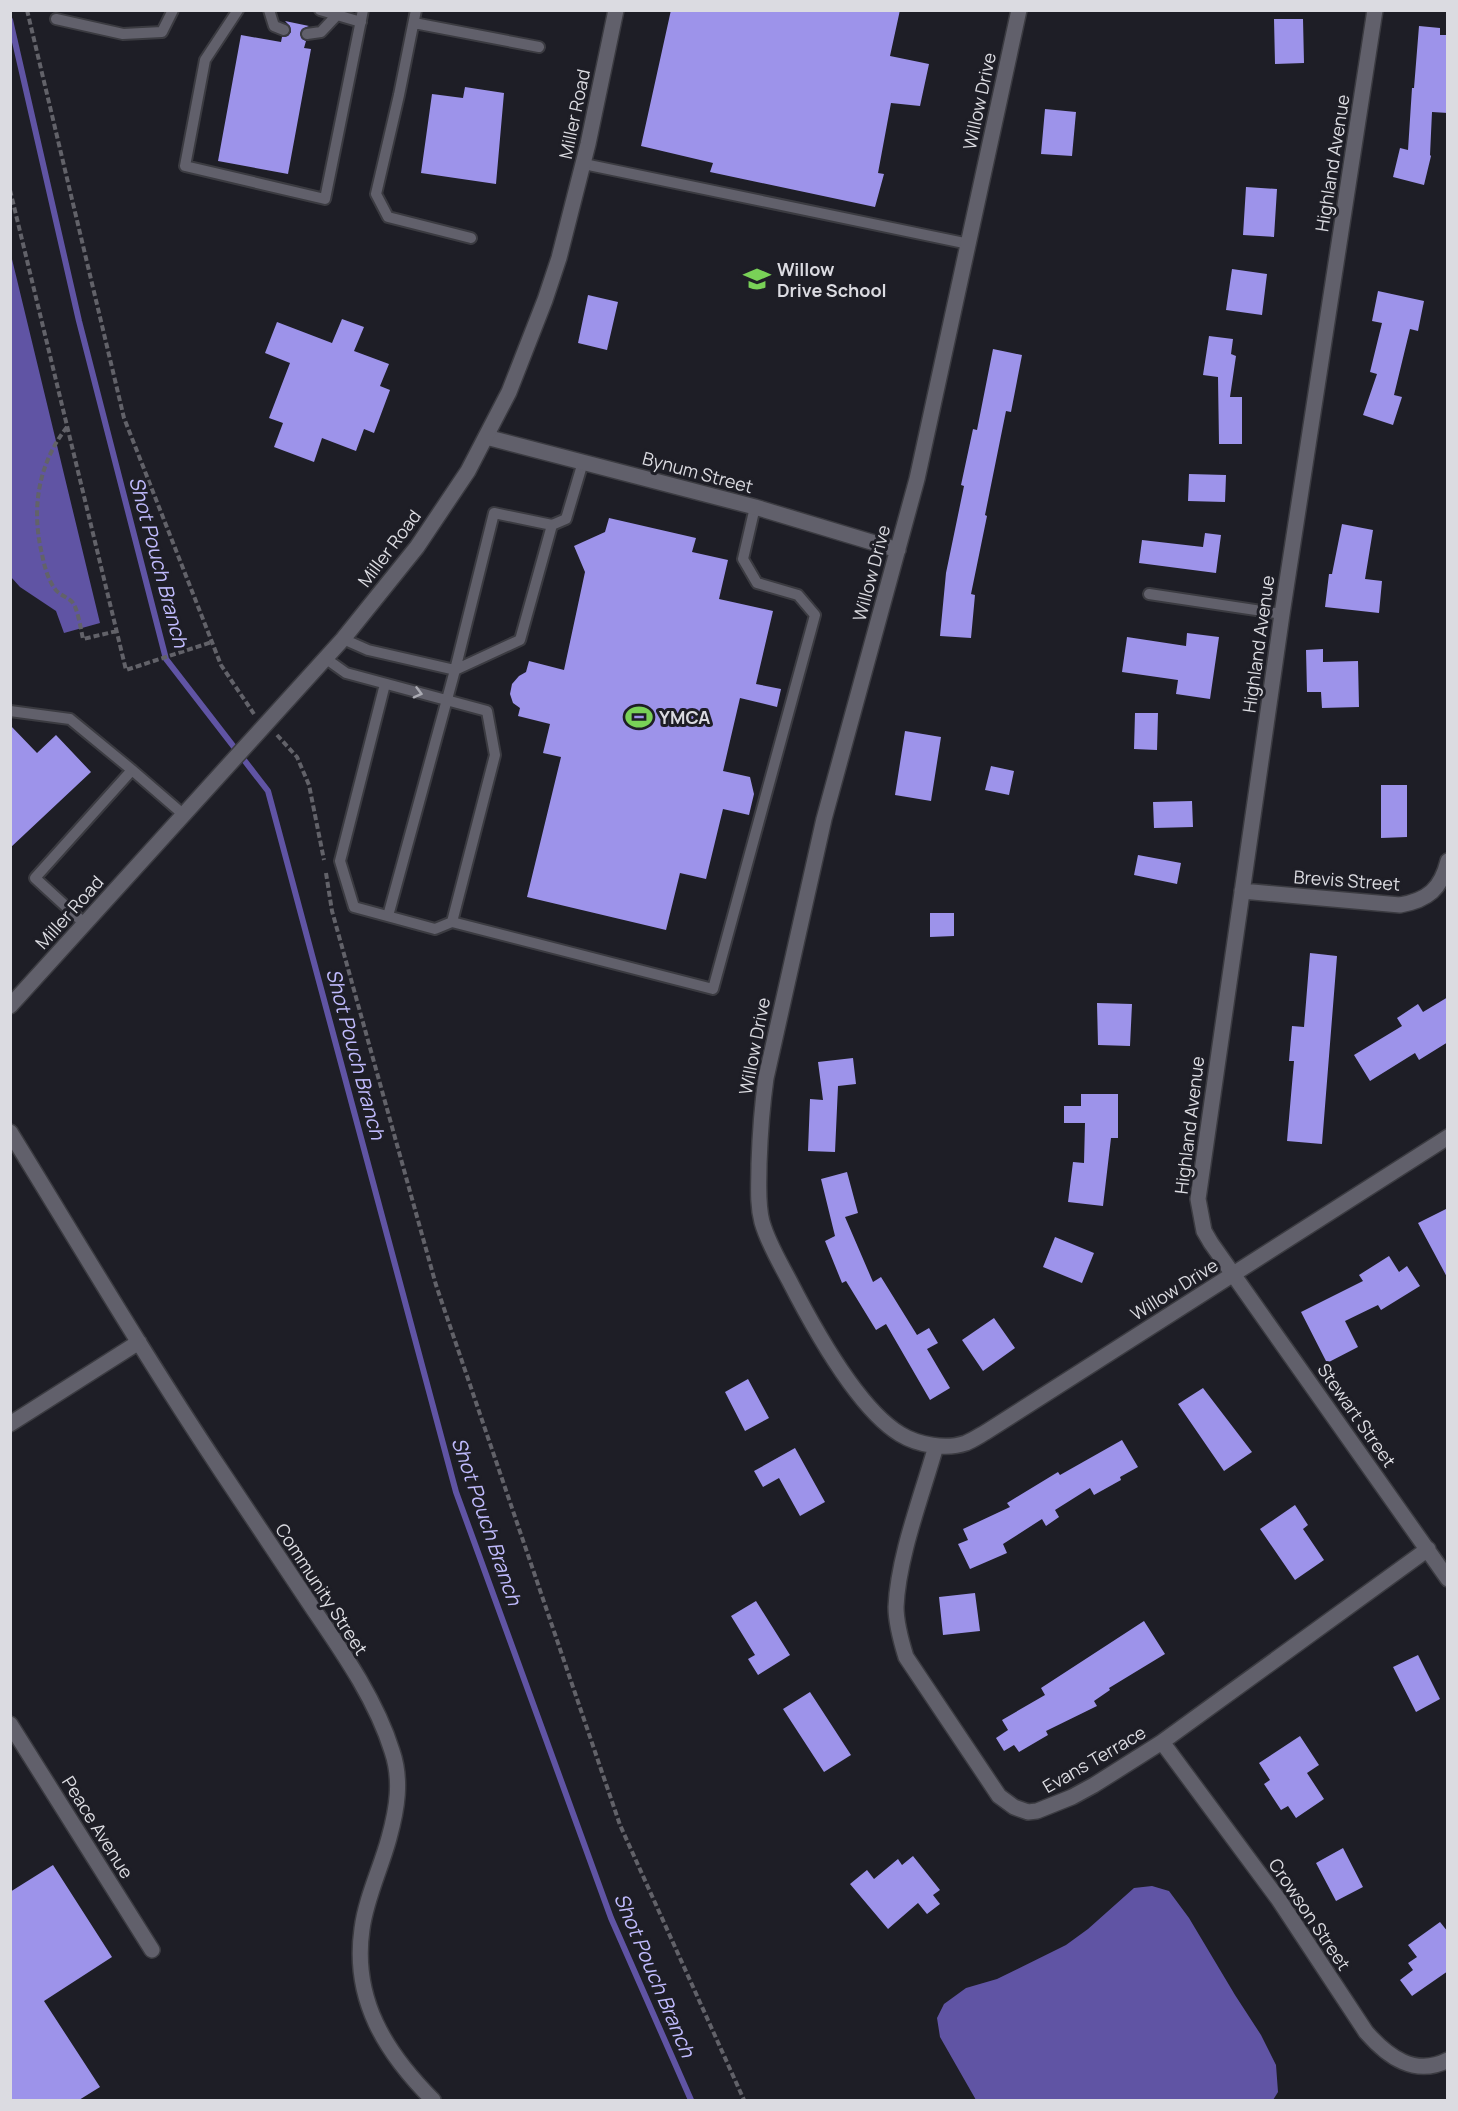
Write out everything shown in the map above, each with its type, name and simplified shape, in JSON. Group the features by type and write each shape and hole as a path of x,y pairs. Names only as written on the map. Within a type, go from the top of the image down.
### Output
{"street":[{"name":"Miller Road","path":"10,1006 343,639 417,547 468,471 509,392 545,300 572,213 584,164 616,10"},
{"name":"Willow Drive","path":"1019,10 917,479 824,819 778,1017 761,1114 758,1201 762,1222 771,1245 801,1303 837,1364 881,1419 900,1434 917,1441 936,1446 966,1443 1448,1137"},
{"name":"Highland Avenue","path":"1233,1275 1204,1231 1198,1198 1282,614 1375,10"},
{"name":"Bynum Street","path":"486,437 754,507 898,550"},
{"name":"Brevis Street","path":"1242,891 1400,905 1418,902 1428,896 1444,874 1448,861"},
{"name":"Community Street","path":"10,1132 190,1425 358,1679 382,1725 392,1752 398,1785 392,1828 362,1929 359,1964 361,1982 369,2009 400,2066 433,2100"},
{"name":"Stewart Street","path":"1233,1275 1448,1579"},
{"path":"10,1424 139,1342"},
{"name":"Evans Terrace","path":"936,1446 903,1561 896,1608 897,1622 906,1657 999,1796 1014,1807 1028,1812 1047,1809 1094,1785 1162,1742 1428,1549"},
{"name":"Peace Avenue","path":"10,1724 152,1950"},
{"name":"Crowson Street","path":"1162,1742 1279,1900 1376,2044 1387,2053 1417,2067 1430,2067 1448,2060"}],"lane":[{"path":"56,19 123,34 162,32 173,10"},
{"path":"238,10 205,60 185,166 325,200 362,16 337,15 321,10"},
{"path":"270,10 274,26 284,30"},
{"path":"416,10 376,194 388,217 471,238"},
{"path":"307,34 321,32 337,15"},
{"path":"414,22 539,46"},
{"path":"584,164 969,244"},
{"path":"388,916 455,670 494,513 552,525 566,519 583,462"},
{"path":"385,684 340,861 354,907 435,929 452,922 713,989 815,615 798,595 757,583 743,559 754,507"},
{"path":"343,639 368,650 455,670 520,640 552,525"},
{"path":"1149,594 1282,614"},
{"path":"325,658 346,673 487,711 495,755 452,922"},
{"path":"10,711 70,718 184,816"},
{"path":"85,924 36,878 132,770"}],"path":[{"path":"27,10 124,418 221,665 251,711"},
{"path":"10,189 126,670 212,642"},
{"path":"68,427 56,441 44,465 37,495 38,540 45,567 55,590 73,604 83,639 117,631"},
{"path":"285,743 297,757 309,786 332,911 440,1296 620,1825 744,2100"}],"shaded area":[{"path":"11,255 100,623 64,633 56,611 20,587 11,577"},
{"path":"1152,1886 1169,1891 1189,1918 1261,2035 1276,2065 1278,2092 1273,2100 976,2100 940,2037 937,2018 944,2004 966,1988 997,1979 1066,1945 1088,1929 1134,1888"}],"building":[{"path":"671,10 900,10 890,56 929,64 920,106 891,103 878,173 884,174 875,207 710,172 713,163 641,146"},
{"path":"1274,19 1303,19 1304,63 1275,64"},
{"path":"285,21 309,26 302,29 300,34 306,41 304,48 311,49 288,174 218,161 241,35 281,42 282,37 288,36 291,32 290,26"},
{"path":"1419,26 1440,28 1440,35 1448,35 1448,113 1432,112 1431,156 1424,185 1393,177 1400,148 1408,150"},
{"path":"465,87 504,93 496,184 421,173 432,94 463,98"},
{"path":"1045,109 1076,112 1072,156 1041,154"},
{"path":"1246,187 1277,189 1274,237 1243,235"},
{"path":"1232,269 1267,274 1262,315 1226,310"},
{"path":"1378,291 1424,301 1418,331 1410,329 1394,395 1402,397 1393,425 1363,415 1377,374 1370,372 1382,323 1372,321"},
{"path":"588,295 618,302 607,350 578,343"},
{"path":"342,319 364,327 354,351 389,364 380,386 390,390 374,433 364,429 356,451 322,438 314,462 274,447 283,423 269,418 290,363 265,353 277,322 332,343"},
{"path":"1209,336 1233,339 1231,354 1236,356 1230,397 1242,397 1242,444 1219,444 1218,377 1203,375"},
{"path":"993,349 1022,355 1011,412 1006,411 985,515 987,516 971,594 975,595 971,638 940,636 946,573 964,486 961,485 973,429 977,430"},
{"path":"1189,474 1226,475 1225,502 1188,501"},
{"name":"YMCA","path":"609,518 696,538 692,552 728,560 719,599 773,611 756,684 781,689 777,707 740,698 723,771 750,777 754,794 749,815 723,809 706,879 680,873 666,930 527,897 561,757 543,753 550,724 518,716 520,708 513,703 510,694 512,684 526,672 529,661 564,670 585,572 574,546 605,532"},
{"path":"1342,524 1373,530 1365,579 1382,581 1379,613 1325,607 1329,574 1332,574"},
{"path":"1205,533 1221,535 1216,573 1139,563 1142,540 1203,547"},
{"path":"1187,633 1219,637 1210,699 1176,694 1178,680 1122,672 1127,637 1186,646"},
{"path":"1323,649 1323,662 1358,661 1359,707 1322,708 1321,692 1307,692 1306,650"},
{"path":"1135,713 1158,713 1157,750 1134,749"},
{"path":"10,725 37,753 56,735 91,772 10,848"},
{"path":"905,731 941,737 931,801 895,795"},
{"path":"991,766 1014,771 1009,795 985,790"},
{"path":"1381,785 1407,785 1407,837 1381,838"},
{"path":"1192,801 1193,827 1154,828 1153,802"},
{"path":"1138,855 1181,863 1177,884 1134,875"},
{"path":"930,913 954,913 954,936 930,937"},
{"path":"1310,953 1337,956 1322,1144 1287,1141 1294,1061 1289,1061 1292,1026 1304,1027"},
{"path":"1448,997 1448,1042 1419,1060 1415,1053 1370,1081 1354,1055 1402,1026 1397,1018 1418,1004 1423,1012"},
{"path":"1097,1003 1132,1004 1130,1046 1098,1045"},
{"path":"853,1058 856,1084 838,1086 835,1152 808,1151 810,1099 823,1100 818,1062"},
{"path":"1081,1094 1118,1094 1118,1138 1111,1138 1103,1206 1068,1202 1073,1162 1084,1163 1085,1123 1064,1123 1064,1106 1081,1106"},
{"path":"847,1172 858,1213 845,1217 873,1282 881,1277 917,1335 929,1328 938,1343 927,1349 950,1388 930,1400 886,1324 876,1330 846,1281 842,1283 825,1241 835,1236 821,1179"},
{"path":"1448,1208 1448,1279 1418,1223"},
{"path":"1055,1237 1094,1253 1082,1283 1043,1267"},
{"path":"1389,1256 1399,1272 1407,1266 1420,1286 1381,1310 1378,1305 1345,1321 1358,1347 1327,1363 1301,1312 1363,1281 1359,1275"},
{"path":"994,1318 1015,1348 983,1371 962,1340"},
{"path":"748,1379 769,1418 745,1431 725,1392"},
{"path":"1203,1388 1252,1452 1224,1471 1178,1404"},
{"path":"1122,1440 1138,1467 1120,1477 1121,1480 1094,1495 1090,1488 1055,1510 1059,1517 1046,1526 1042,1519 1003,1544 1007,1553 970,1569 958,1544 968,1540 963,1529 1010,1507 1007,1503 1058,1472 1060,1475"},
{"path":"795,1448 825,1502 800,1516 779,1478 763,1487 754,1471"},
{"path":"1295,1505 1308,1525 1303,1529 1324,1560 1295,1580 1260,1529"},
{"path":"975,1593 980,1631 943,1635 939,1597"},
{"path":"756,1601 790,1655 758,1675 748,1659 755,1655 731,1616"},
{"path":"1144,1621 1165,1654 1109,1688 1110,1690 1094,1701 1097,1706 1046,1731 1048,1735 1019,1752 1014,1745 1004,1751 996,1738 1008,1730 1002,1720 1045,1695 1041,1688"},
{"path":"1418,1655 1440,1699 1416,1712 1393,1667"},
{"path":"810,1692 851,1755 824,1772 783,1709"},
{"path":"1300,1736 1319,1765 1307,1773 1324,1799 1296,1818 1288,1806 1281,1810 1264,1784 1270,1780 1259,1763"},
{"path":"1343,1848 1363,1887 1336,1901 1316,1863"},
{"path":"913,1856 940,1890 933,1895 940,1904 927,1914 918,1903 888,1929 850,1884 867,1870 874,1879 898,1859 902,1865"},
{"path":"53,1865 112,1957 44,2001 100,2087 79,2100 10,2100 10,1892"},
{"path":"1440,1922 1448,1932 1448,1971 1412,1996 1400,1980 1413,1970 1408,1963 1417,1957 1408,1945"}],"waterway":[{"name":"Shot Pouch Branch","path":"10,20 79,321 166,659 268,791 456,1492 611,1918 691,2100"}],"place":[{"name":"Willow Drive School","path":"757,279"},
{"name":"YMCA","path":"639,717"}]}
